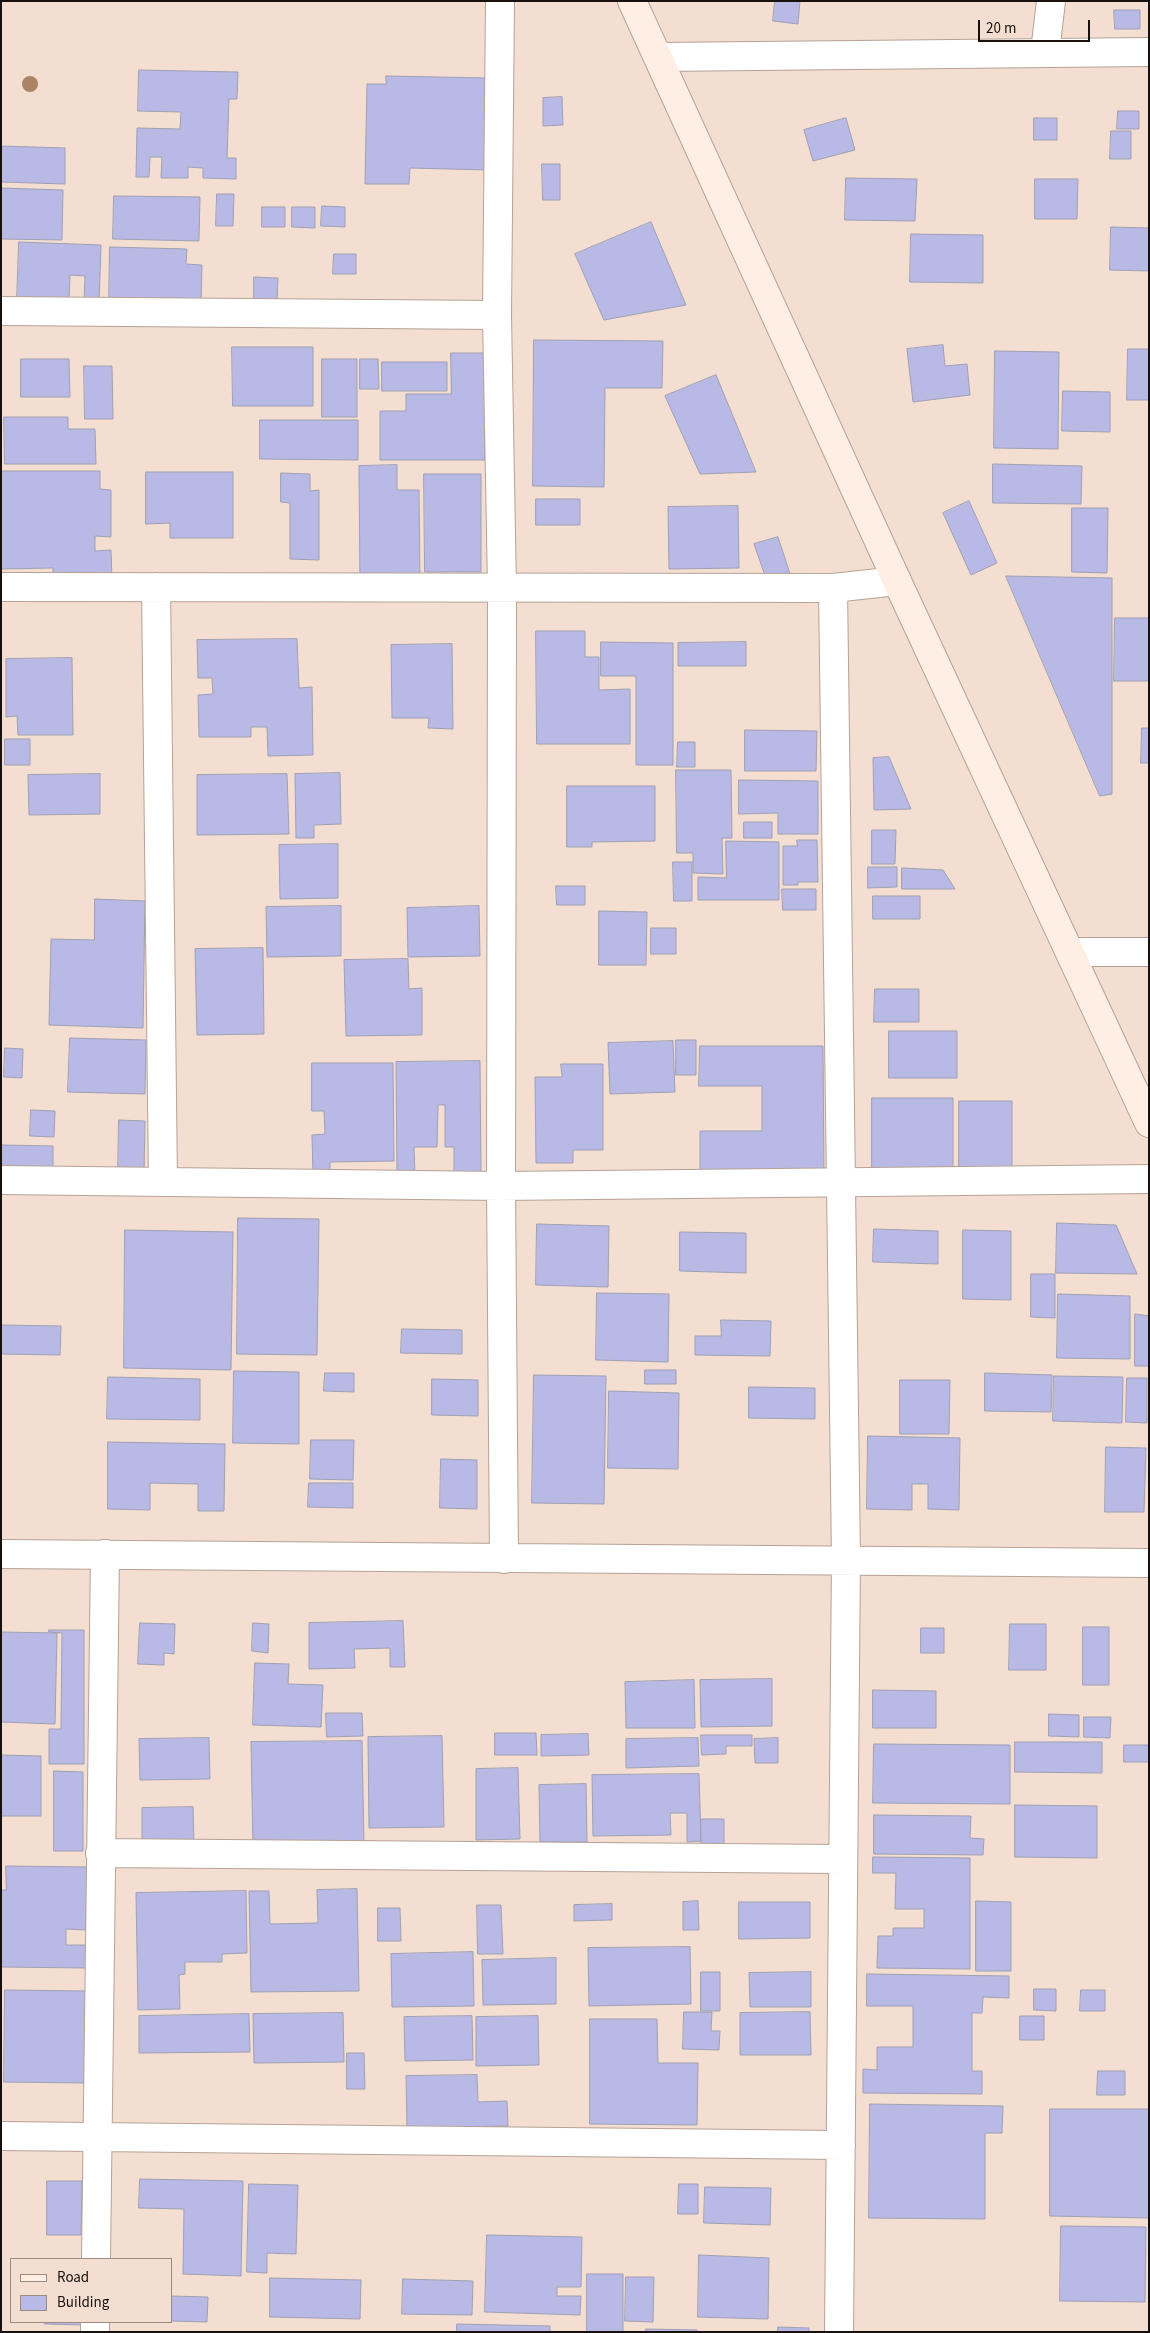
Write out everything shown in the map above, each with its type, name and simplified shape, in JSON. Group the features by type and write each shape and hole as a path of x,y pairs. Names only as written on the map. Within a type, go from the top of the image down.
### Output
{"main road":[{"path":"632,1 897,581 1149,1123"}],"street":[{"path":"500,1 497,315 502,589 501,1186 504,1559"},
{"path":"1045,52 1051,1"},
{"path":"658,57 1149,52"},
{"path":"1,311 497,315"},
{"path":"1,586 502,589 833,588 897,581"},
{"path":"156,587 163,1182"},
{"path":"833,588 846,1559 839,2332"},
{"path":"1071,952 1149,952"},
{"path":"1,1180 501,1186 840,1184 1149,1179"},
{"path":"1,1554 504,1559 846,1559 1149,1563"},
{"path":"96,2258 105,1554"},
{"path":"100,1853 842,1859"},
{"path":"1,2136 841,2145"}],"building":[{"path":"775,1 800,1 798,24 773,21"},
{"path":"1114,10 1140,10 1140,29 1115,29"},
{"path":"139,70 238,72 237,99 229,99 227,158 236,158 236,179 203,178 203,168 188,167 188,178 161,178 162,157 150,157 149,177 136,177 137,128 180,129 181,112 138,111"},
{"path":"386,76 490,78 488,170 410,168 409,184 365,184 367,84 386,84"},
{"path":"562,97 563,125 543,126 543,98"},
{"path":"1118,111 1139,111 1139,129 1117,129"},
{"path":"846,118 855,150 813,161 804,130"},
{"path":"1034,118 1057,118 1057,140 1034,140"},
{"path":"1111,131 1131,131 1131,159 1110,159"},
{"path":"1,146 65,148 65,184 1,182"},
{"path":"542,164 560,164 560,200 543,200"},
{"path":"846,178 917,179 915,221 845,220"},
{"path":"1035,179 1078,179 1077,219 1035,219"},
{"path":"1,188 63,190 62,240 1,239"},
{"path":"217,194 234,194 233,226 216,226"},
{"path":"114,196 200,197 199,241 113,239"},
{"path":"322,206 345,207 345,227 321,226"},
{"path":"262,207 285,207 285,227 262,227"},
{"path":"292,207 315,207 315,228 292,227"},
{"path":"651,222 686,305 604,320 575,254"},
{"path":"1111,227 1149,228 1149,271 1110,270"},
{"path":"911,234 983,235 983,283 910,282"},
{"path":"19,242 101,245 99,304 84,304 85,276 70,275 69,303 17,302"},
{"path":"110,247 187,249 186,264 202,265 201,305 109,303"},
{"path":"334,254 356,254 356,274 333,274"},
{"path":"254,277 278,278 277,304 254,303"},
{"path":"534,340 663,341 662,388 605,388 604,487 533,486"},
{"path":"943,345 945,366 967,364 970,395 913,402 907,349"},
{"path":"232,347 313,347 313,406 233,406"},
{"path":"1128,349 1149,349 1149,400 1127,400"},
{"path":"995,351 1059,352 1058,449 994,448"},
{"path":"451,353 485,353 485,460 380,460 380,411 406,411 406,394 451,394"},
{"path":"21,359 69,359 70,397 21,397"},
{"path":"322,359 357,359 357,417 322,417"},
{"path":"360,359 378,359 379,389 360,389"},
{"path":"382,362 447,362 447,391 382,391"},
{"path":"84,366 112,366 113,419 85,419"},
{"path":"716,375 756,472 700,474 665,396"},
{"path":"1063,391 1110,392 1110,432 1062,431"},
{"path":"4,417 68,417 68,429 95,429 96,464 5,464"},
{"path":"260,420 358,420 358,460 260,459"},
{"path":"993,464 1082,466 1081,504 993,503"},
{"path":"397,465 397,490 419,490 420,586 360,586 359,466"},
{"path":"1,471 100,471 100,489 111,490 111,537 95,536 95,551 111,550 112,580 53,580 53,568 1,569"},
{"path":"146,472 233,472 233,538 170,538 170,523 146,524"},
{"path":"281,473 310,474 310,491 319,490 319,560 290,559 290,503 281,502"},
{"path":"424,474 481,474 481,572 425,572"},
{"path":"536,499 580,499 580,525 536,525"},
{"path":"969,501 997,563 971,575 943,513"},
{"path":"738,506 739,568 669,569 668,507"},
{"path":"1072,508 1108,508 1107,573 1072,572"},
{"path":"778,537 793,583 768,584 754,544"},
{"path":"1006,576 1112,578 1112,794 1100,796"},
{"path":"1115,618 1149,618 1149,681 1114,681"},
{"path":"536,631 585,631 585,657 599,657 599,690 630,689 630,744 537,744"},
{"path":"297,639 299,688 312,687 313,755 268,756 267,727 251,727 251,737 199,737 198,695 213,694 212,678 198,678 197,640"},
{"path":"601,642 673,643 673,765 636,765 636,676 601,676"},
{"path":"746,642 746,666 678,666 678,643"},
{"path":"452,644 453,729 428,728 429,718 392,718 391,645"},
{"path":"72,658 73,735 18,735 17,716 6,717 6,659"},
{"path":"1142,728 1149,728 1149,763 1141,763"},
{"path":"745,730 817,731 816,771 745,771"},
{"path":"5,739 30,739 30,765 5,765"},
{"path":"678,742 695,742 695,767 677,767"},
{"path":"889,757 911,809 874,810 873,758"},
{"path":"676,770 731,770 732,838 722,838 723,874 693,873 693,853 677,853"},
{"path":"340,773 341,824 314,825 314,838 296,838 295,774"},
{"path":"100,774 100,814 29,815 28,775"},
{"path":"287,774 289,834 197,835 197,775"},
{"path":"739,780 818,781 818,834 778,834 778,813 739,814"},
{"path":"567,786 655,786 655,841 592,842 592,847 567,847"},
{"path":"744,822 772,822 772,838 744,838"},
{"path":"872,830 896,830 895,864 872,864"},
{"path":"797,840 817,840 818,882 798,882 798,885 783,885 783,846 797,846"},
{"path":"726,841 779,842 779,900 698,900 698,877 726,878"},
{"path":"338,844 338,898 280,899 279,845"},
{"path":"673,862 692,862 692,901 674,901"},
{"path":"868,867 897,867 897,887 868,888"},
{"path":"902,868 943,870 955,889 902,889"},
{"path":"556,886 585,886 585,905 557,905"},
{"path":"782,889 816,889 816,910 783,910"},
{"path":"873,896 920,896 920,919 873,919"},
{"path":"95,899 145,901 143,1028 49,1025 51,939 94,940"},
{"path":"341,906 341,956 267,957 266,907"},
{"path":"479,906 480,956 408,957 407,908"},
{"path":"599,911 647,912 646,965 599,965"},
{"path":"651,928 676,928 676,954 651,954"},
{"path":"263,948 264,1034 197,1035 195,949"},
{"path":"408,959 409,989 422,988 422,1035 346,1036 344,960"},
{"path":"875,989 919,989 919,1022 874,1022"},
{"path":"889,1031 957,1031 957,1078 889,1078"},
{"path":"70,1038 146,1040 145,1094 68,1092"},
{"path":"676,1040 696,1040 696,1075 676,1075"},
{"path":"673,1041 675,1092 610,1094 608,1043"},
{"path":"700,1046 823,1046 824,1177 700,1177 700,1131 762,1131 762,1086 699,1086"},
{"path":"5,1048 23,1049 22,1078 4,1077"},
{"path":"480,1061 481,1176 454,1176 454,1147 445,1147 445,1105 438,1105 437,1147 414,1147 415,1176 397,1176 396,1062"},
{"path":"312,1063 393,1063 394,1161 330,1162 330,1177 313,1177 312,1135 325,1134 324,1111 312,1111"},
{"path":"561,1064 603,1064 603,1150 573,1150 573,1163 536,1163 535,1077 562,1077"},
{"path":"872,1098 953,1098 953,1175 872,1174"},
{"path":"959,1101 1012,1101 1012,1172 959,1172"},
{"path":"31,1110 55,1111 54,1137 30,1136"},
{"path":"119,1120 145,1121 144,1175 118,1175"},
{"path":"2,1145 53,1146 53,1174 2,1173"},
{"path":"238,1218 319,1219 317,1355 237,1354"},
{"path":"1057,1223 1116,1225 1137,1274 1056,1273"},
{"path":"537,1224 609,1226 608,1287 536,1285"},
{"path":"874,1229 938,1231 938,1264 873,1262"},
{"path":"125,1230 233,1232 231,1370 124,1368"},
{"path":"963,1230 1011,1231 1011,1300 963,1299"},
{"path":"680,1232 746,1233 746,1273 680,1271"},
{"path":"1031,1274 1055,1274 1055,1318 1031,1317"},
{"path":"597,1293 669,1294 668,1362 596,1360"},
{"path":"1058,1294 1130,1296 1130,1359 1057,1358"},
{"path":"1135,1314 1149,1316 1149,1366 1135,1366"},
{"path":"721,1320 771,1321 770,1356 695,1355 695,1336 721,1336"},
{"path":"1,1325 61,1326 60,1355 1,1354"},
{"path":"402,1329 462,1330 462,1354 401,1353"},
{"path":"645,1370 676,1370 676,1384 645,1384"},
{"path":"234,1371 299,1372 299,1444 233,1443"},
{"path":"325,1373 354,1373 354,1392 324,1391"},
{"path":"985,1373 1052,1375 1051,1412 985,1411"},
{"path":"534,1375 606,1376 604,1504 532,1503"},
{"path":"1054,1376 1123,1377 1122,1423 1053,1421"},
{"path":"108,1377 200,1379 200,1420 107,1419"},
{"path":"1127,1378 1147,1378 1147,1423 1126,1422"},
{"path":"432,1379 478,1380 478,1416 432,1415"},
{"path":"900,1380 950,1380 949,1434 900,1434"},
{"path":"749,1387 815,1388 815,1419 749,1418"},
{"path":"609,1391 679,1393 678,1469 608,1468"},
{"path":"868,1436 960,1438 959,1510 928,1509 928,1484 912,1484 912,1510 867,1509"},
{"path":"311,1440 354,1440 353,1480 310,1479"},
{"path":"108,1442 225,1444 224,1511 198,1511 198,1484 150,1483 150,1510 108,1509"},
{"path":"1106,1447 1146,1448 1144,1512 1105,1512"},
{"path":"441,1459 477,1460 477,1509 440,1508"},
{"path":"309,1483 353,1483 353,1508 308,1507"},
{"path":"403,1621 405,1667 390,1667 390,1648 354,1649 355,1668 309,1669 309,1623"},
{"path":"140,1623 175,1624 174,1654 164,1653 164,1665 138,1664"},
{"path":"253,1623 269,1624 268,1653 252,1651"},
{"path":"1010,1624 1046,1624 1046,1670 1009,1670"},
{"path":"1083,1627 1109,1627 1109,1685 1083,1685"},
{"path":"921,1628 944,1628 944,1653 921,1653"},
{"path":"49,1630 84,1630 84,1764 49,1764 49,1729 61,1729 62,1633 49,1632"},
{"path":"1,1632 57,1633 55,1724 1,1722"},
{"path":"255,1663 289,1664 288,1684 323,1685 321,1727 253,1725"},
{"path":"772,1679 772,1726 701,1727 700,1680"},
{"path":"694,1680 695,1728 626,1728 625,1682"},
{"path":"873,1690 936,1691 936,1728 873,1728"},
{"path":"326,1713 362,1713 363,1736 327,1737"},
{"path":"1049,1714 1079,1715 1079,1737 1049,1736"},
{"path":"1084,1717 1111,1717 1110,1738 1084,1737"},
{"path":"495,1733 536,1733 537,1755 495,1755"},
{"path":"588,1734 589,1755 541,1756 541,1735"},
{"path":"701,1735 752,1735 752,1746 726,1746 726,1754 702,1755"},
{"path":"442,1736 444,1827 369,1828 368,1737"},
{"path":"209,1738 210,1779 140,1780 139,1739"},
{"path":"698,1738 699,1766 626,1768 626,1739"},
{"path":"778,1738 778,1763 755,1763 754,1739"},
{"path":"362,1741 364,1845 253,1847 251,1742"},
{"path":"1015,1742 1102,1742 1102,1773 1015,1772"},
{"path":"874,1744 1010,1745 1010,1804 873,1803"},
{"path":"1124,1745 1149,1745 1149,1762 1124,1762"},
{"path":"1,1755 41,1756 41,1816 1,1816"},
{"path":"518,1768 520,1839 476,1840 476,1769"},
{"path":"54,1771 83,1772 83,1851 54,1851"},
{"path":"699,1774 701,1841 687,1842 687,1813 670,1813 671,1835 593,1836 592,1775"},
{"path":"586,1784 587,1842 540,1842 539,1785"},
{"path":"1015,1805 1097,1806 1097,1858 1015,1857"},
{"path":"193,1807 194,1844 142,1845 142,1808"},
{"path":"874,1815 971,1816 970,1838 984,1839 983,1855 874,1854"},
{"path":"701,1819 724,1819 724,1844 701,1844"},
{"path":"873,1857 970,1858 970,1969 877,1968 878,1936 893,1936 893,1928 924,1928 924,1909 895,1909 896,1873 873,1873"},
{"path":"6,1866 87,1867 86,1930 66,1929 66,1945 86,1945 86,1968 1,1967 1,1890 6,1890"},
{"path":"357,1889 359,1991 251,1992 249,1891 269,1891 270,1924 318,1923 317,1890"},
{"path":"246,1891 247,1953 222,1954 222,1962 185,1962 185,1974 179,1975 180,2009 138,2010 136,1893"},
{"path":"698,1901 699,1930 683,1930 683,1902"},
{"path":"976,1901 1011,1902 1011,1971 976,1971"},
{"path":"739,1902 810,1902 810,1938 739,1939"},
{"path":"612,1904 612,1920 574,1921 574,1905"},
{"path":"477,1905 501,1905 503,1954 478,1954"},
{"path":"378,1908 400,1908 401,1941 378,1941"},
{"path":"690,1947 691,2004 589,2006 588,1948"},
{"path":"473,1952 474,2006 392,2007 391,1954"},
{"path":"556,1958 556,2004 483,2005 482,1960"},
{"path":"701,1972 720,1972 720,2011 701,2011"},
{"path":"811,1972 811,2007 750,2007 749,1973"},
{"path":"867,1974 1009,1976 1009,1998 983,1997 982,2013 972,2013 972,2071 982,2071 982,2094 863,2093 863,2069 877,2070 877,2047 913,2047 913,2006 867,2006"},
{"path":"1034,1989 1056,1989 1056,2011 1034,2010"},
{"path":"5,1990 86,1991 86,2083 4,2082"},
{"path":"1081,1990 1105,1990 1105,2011 1080,2011"},
{"path":"684,2012 712,2012 711,2031 720,2031 719,2050 683,2049"},
{"path":"810,2012 811,2055 740,2055 740,2013"},
{"path":"343,2013 344,2062 254,2063 253,2014"},
{"path":"249,2014 250,2052 139,2053 139,2016"},
{"path":"472,2016 473,2060 405,2061 404,2017"},
{"path":"538,2016 539,2065 476,2066 476,2017"},
{"path":"1020,2016 1044,2016 1044,2040 1020,2040"},
{"path":"590,2019 657,2019 658,2063 698,2063 697,2125 590,2124"},
{"path":"347,2053 364,2053 365,2089 347,2089"},
{"path":"1098,2071 1125,2071 1125,2095 1097,2095"},
{"path":"477,2075 478,2102 507,2101 508,2126 407,2128 406,2076"},
{"path":"870,2104 1003,2106 1002,2133 985,2133 985,2219 869,2218"},
{"path":"1050,2109 1149,2109 1149,2218 1050,2216"},
{"path":"140,2179 243,2181 241,2276 183,2274 184,2209 139,2208"},
{"path":"47,2181 82,2181 81,2235 47,2235"},
{"path":"249,2184 298,2185 296,2254 267,2253 267,2273 247,2272"},
{"path":"679,2184 698,2184 698,2214 678,2214"},
{"path":"705,2187 771,2188 770,2225 704,2223"},
{"path":"1061,2226 1146,2227 1145,2302 1060,2301"},
{"path":"487,2235 582,2237 581,2287 557,2287 557,2296 581,2296 580,2315 485,2312"},
{"path":"699,2255 769,2258 768,2319 698,2317"},
{"path":"587,2274 623,2274 623,2332 587,2332"},
{"path":"626,2277 654,2277 653,2322 625,2321"},
{"path":"270,2278 361,2280 360,2319 270,2317"},
{"path":"403,2279 473,2281 472,2315 402,2314"},
{"path":"172,2296 208,2297 207,2322 172,2321"},
{"path":"83,2323 83,2325 45,2324"},
{"path":"457,2324 550,2326 550,2332 457,2332"},
{"path":"778,2327 809,2328 809,2332 778,2332"},
{"path":"646,2329 697,2330 697,2332 646,2332"}]}
